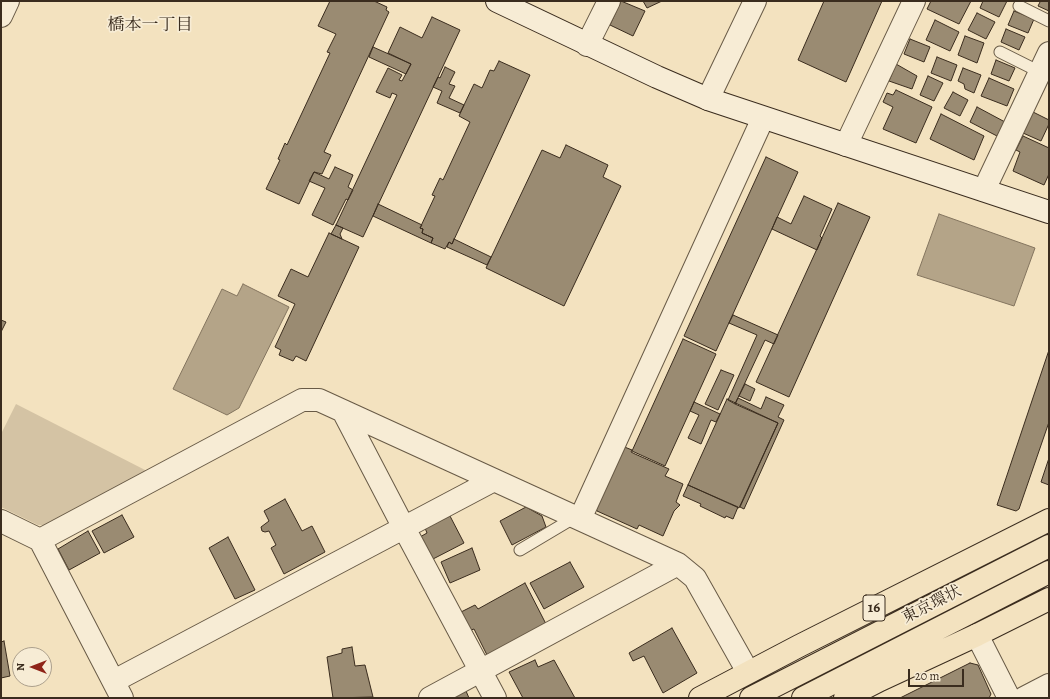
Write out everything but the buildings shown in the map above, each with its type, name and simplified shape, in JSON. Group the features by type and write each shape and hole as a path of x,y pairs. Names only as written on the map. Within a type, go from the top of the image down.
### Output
{"highway":[{"name":"16","path":"700,698 748,672 1049,520"},
{"name":"東京環状","path":"751,698 1049,546"},
{"name":"東京環状","path":"803,698 1049,572"},
{"path":"845,698 1049,599"}],"street":[{"path":"1,16 8,1"},
{"path":"497,1 587,45 708,99 1049,212"},
{"path":"587,45 609,1"},
{"path":"708,99 755,1"},
{"path":"846,145 914,1"},
{"path":"984,190 1044,62"},
{"path":"576,517 763,118"},
{"path":"40,540 302,400 319,400 678,564 695,578 748,672"},
{"path":"343,411 495,698"},
{"path":"1,521 40,540 118,690 404,528 494,480"},
{"path":"430,698 678,564"},
{"path":"976,635 1009,698"},
{"path":"1024,698 1049,685"}],"lane":[{"path":"1019,6 1049,21"},
{"path":"1000,52 1044,62"},
{"path":"520,550 576,517"}],"shaded area":[{"path":"939,214 1035,248 1014,306 917,275"},
{"path":"243,284 289,307 239,408 227,415 173,389 222,289 237,296"},
{"path":"16,404 147,471 48,525 38,525 1,507 1,434"}],"district":[{"name":"橋本一丁目","path":"150,26"}]}
